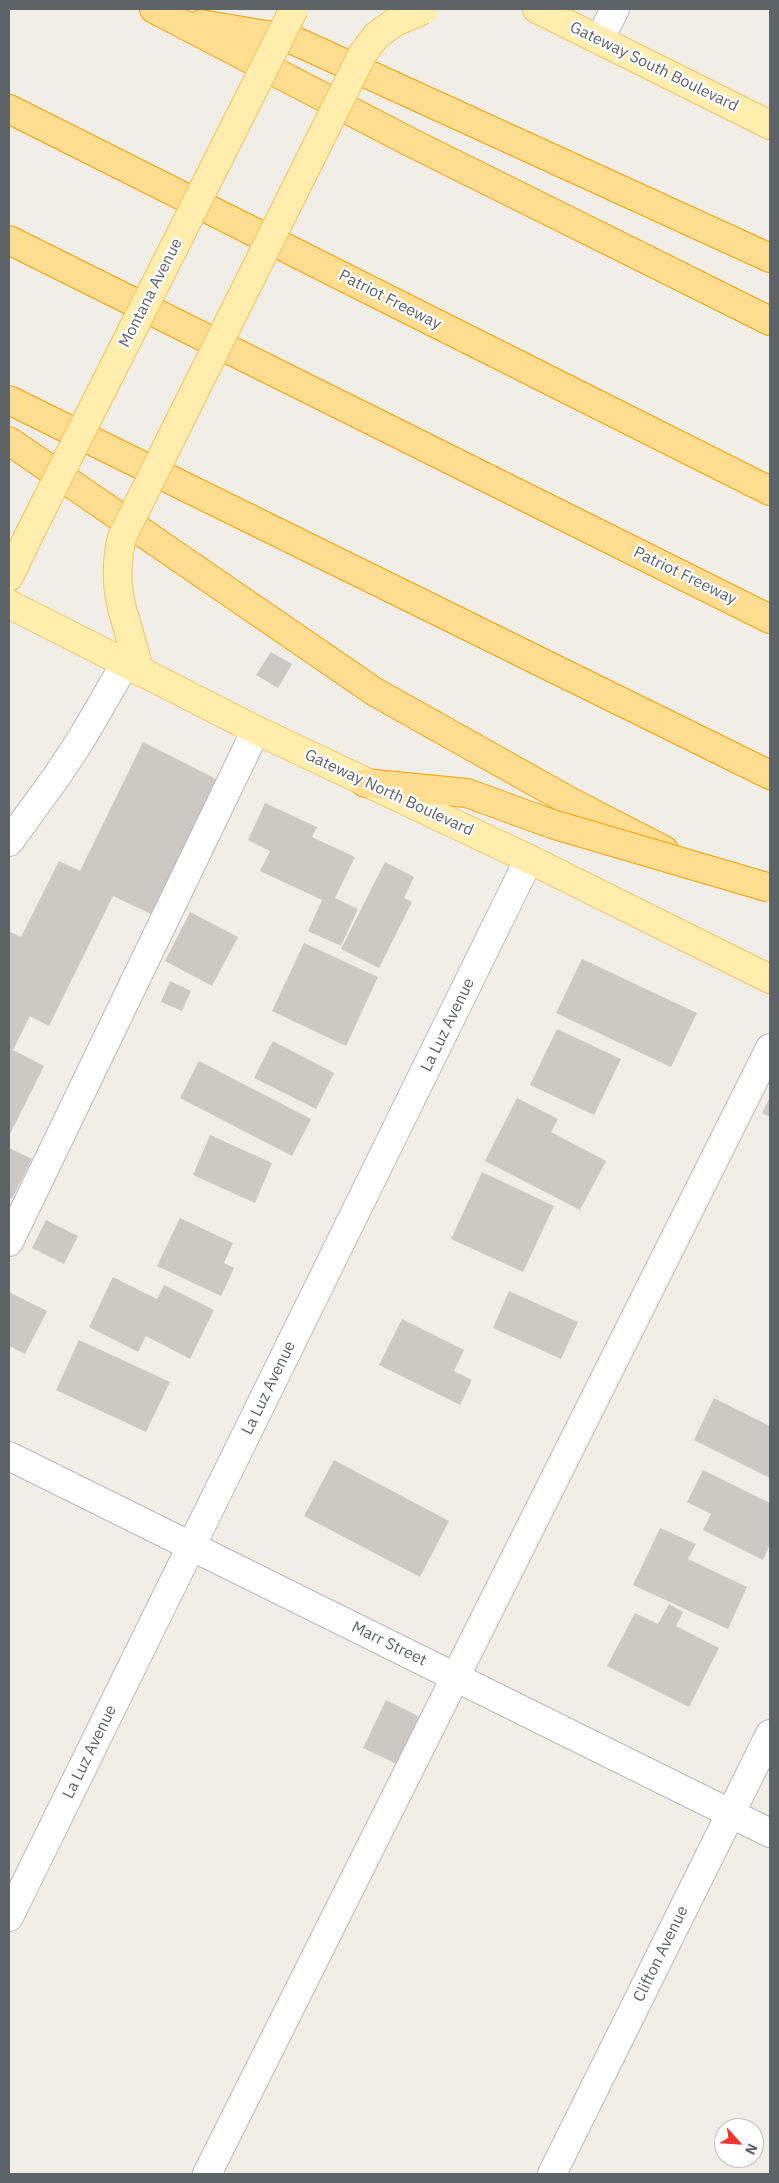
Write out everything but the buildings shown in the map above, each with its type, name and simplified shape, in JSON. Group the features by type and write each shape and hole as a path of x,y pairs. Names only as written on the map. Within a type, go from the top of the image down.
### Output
{"highway":[{"path":"166,14 291,39 770,258"},
{"path":"166,14 408,141 770,321"},
{"name":"Patriot Freeway","path":"9,109 770,491"},
{"name":"Patriot Freeway","path":"9,240 770,619"},
{"path":"9,400 770,775"},
{"path":"9,441 375,692 571,802 770,903"},
{"path":"365,783 467,793 552,824 770,888"}],"main road":[{"name":"Montana Avenue","path":"9,577 294,9"},
{"path":"133,668 126,622 119,603 116,581 117,558 122,537 362,55 376,36 395,22 425,9"},
{"name":"Gateway South Boulevard","path":"537,9 770,125"},
{"name":"Gateway North Boulevard","path":"9,604 256,730 528,859 770,979"}],"street":[{"path":"599,40 615,9"},
{"path":"9,842 133,668"},
{"path":"9,1242 17,1206 256,730"},
{"name":"La Luz Avenue","path":"9,1916 192,1547 528,859"},
{"path":"206,2174 770,1048"},
{"name":"Marr Street","path":"9,1456 770,1833"},
{"name":"Clifton Avenue","path":"552,2174 770,1734"}]}
